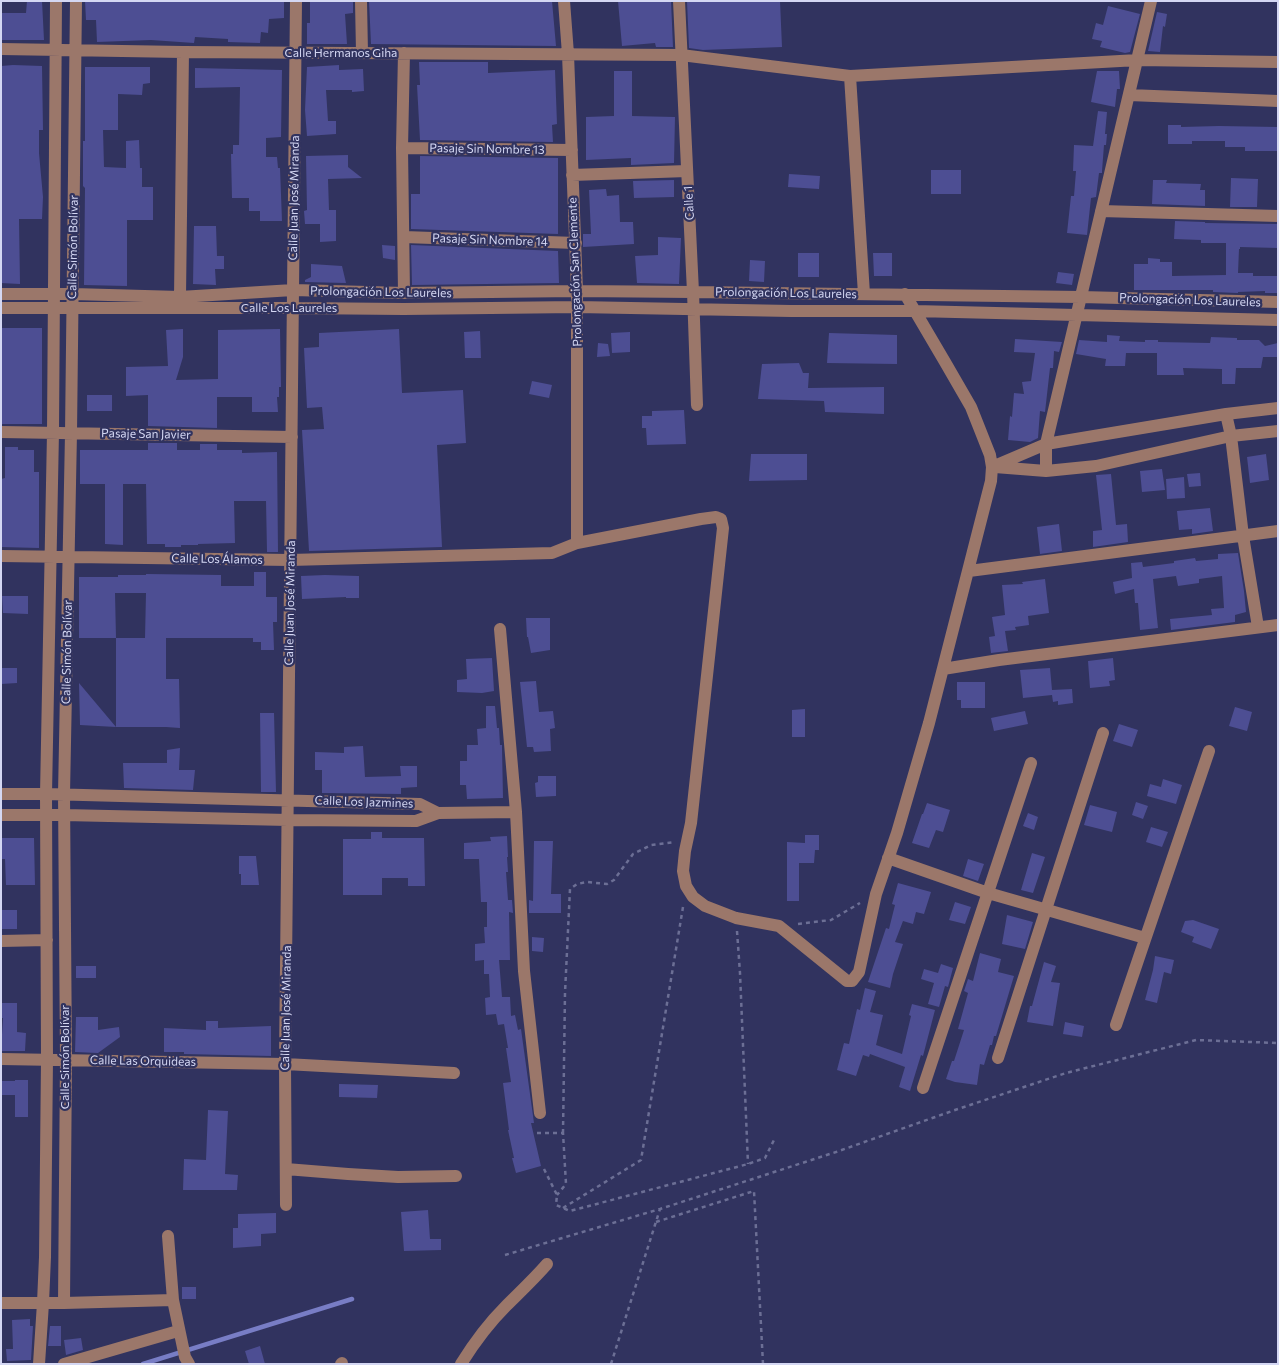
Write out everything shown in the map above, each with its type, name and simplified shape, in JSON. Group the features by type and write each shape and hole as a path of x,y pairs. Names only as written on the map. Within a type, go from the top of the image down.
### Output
{"street":[{"name":"Calle Simón Bolívar","path":"39,1364 43,1303 47,1059 46,794 54,432 56,1"},
{"name":"Calle Simón Bolívar","path":"64,1303 66,1059 64,794 73,308 76,1"},
{"name":"Calle Juan José Miranda","path":"286,1205 285,1064 296,1"},
{"path":"361,1 362,53"},
{"name":"Prolongación San Clemente","path":"564,1 568,54 578,307 577,543"},
{"name":"Calle 1","path":"680,1 697,405"},
{"path":"1046,471 1046,444 1151,1"},
{"name":"Calle Hermanos Giha","path":"1,48 183,52 681,55 850,76 1138,60 1278,62"},
{"path":"180,297 183,52"},
{"path":"404,53 402,148 404,293"},
{"path":"850,76 864,294"},
{"path":"1129,95 1278,101"},
{"name":"Pasaje Sin Nombre 13","path":"402,148 572,150"},
{"path":"572,175 687,171"},
{"path":"1101,211 1278,216"},
{"name":"Pasaje Sin Nombre 14","path":"404,237 576,243"},
{"name":"Calle Los Laureles","path":"1,294 180,297 293,290"},
{"name":"Prolongación Los Laureles","path":"293,290 404,293 577,291 905,294 1278,302"},
{"path":"577,543 700,519 716,517 722,522 723,528 683,871 686,886 692,897 704,906 736,918 779,926 847,981 852,981 859,972 876,894 926,732 991,481 992,467 990,455 971,407 905,294"},
{"name":"Calle Los Laureles","path":"1,308 404,309 578,307"},
{"name":"Prolongación Los Laureles","path":"578,307 915,311 1278,320"},
{"path":"992,467 1046,444 1226,414 1278,408"},
{"path":"1226,414 1231,436 1242,536 1258,627"},
{"path":"992,467 1046,471 1096,466 1231,436 1278,431"},
{"name":"Pasaje San Javier","path":"1,432 292,437"},
{"path":"969,571 1278,531"},
{"name":"Calle Los Álamos","path":"1,556 290,560 552,553 577,543"},
{"path":"943,669 999,660 1278,625"},
{"path":"500,629 516,812 524,971 540,1113"},
{"path":"998,1058 1103,733"},
{"path":"1116,1025 1209,751"},
{"path":"923,1088 1031,763"},
{"name":"Calle Los Jazmines","path":"1,794 64,794 420,804 438,813"},
{"path":"438,813 516,812"},
{"name":"Calle Los Jazmines","path":"1,815 416,821 438,813"},
{"path":"888,858 988,893 1145,938"},
{"path":"1,941 47,940"},
{"name":"Calle Las Orquideas","path":"1,1059 285,1064 454,1073"},
{"path":"286,1169 378,1176 456,1176"},
{"path":"168,1236 173,1300 178,1332 185,1357 189,1364"},
{"path":"461,1364 472,1346 499,1314 547,1264"},
{"path":"1,1303 173,1300"},
{"path":"64,1364 178,1332"}],"path":[{"path":"687,840 651,845 633,854 614,880 606,884 587,882 577,884 570,889 565,993 562,1133 566,1184 558,1195 556,1205 570,1211 748,1164 765,1158 774,1140"},
{"path":"563,1208 641,1160 686,886"},
{"path":"779,926 831,920 876,894"},
{"path":"736,918 748,1164"},
{"path":"504,1254 660,1209 836,1152 1066,1073 1196,1040 1278,1043"},
{"path":"537,1132 562,1133"},
{"path":"544,1169 558,1195"},
{"path":"656,1222 754,1191 763,1364"},
{"path":"612,1364 660,1209"}],"building":[{"path":"27,1 42,1 44,40 1,40 1,13 26,13"},
{"path":"85,1 284,1 284,18 269,19 268,33 261,32 260,43 228,42 228,39 195,37 194,43 151,40 97,42 96,20 86,20"},
{"path":"310,1 353,1 353,13 345,14 347,44 307,44 307,23 310,23"},
{"path":"369,1 552,1 556,46 371,44"},
{"path":"618,1 671,1 673,47 656,47 655,43 622,46"},
{"path":"687,1 780,1 782,47 703,50 689,48"},
{"path":"1108,6 1140,14 1130,52 1125,53 1100,47 1102,41 1092,39 1096,23 1103,25"},
{"path":"1157,12 1167,14 1165,27 1163,26 1160,52 1148,51"},
{"path":"419,62 488,62 488,73 555,70 557,124 552,125 553,142 420,140 417,85 420,85"},
{"path":"339,65 339,70 363,69 364,91 326,90 328,121 336,121 336,134 307,136 305,110 307,67"},
{"path":"1,66 42,66 43,130 39,130 39,153 43,197 42,219 19,219 20,284 1,283"},
{"path":"85,67 150,67 150,83 143,84 142,95 118,94 118,130 103,130 104,167 126,168 126,141 139,140 142,187 153,187 153,220 127,220 127,286 84,285 85,188 83,186 83,141 85,141"},
{"path":"195,68 282,70 281,137 266,138 266,157 277,157 278,168 280,168 282,221 260,221 260,211 249,211 249,198 232,198 231,154 233,154 233,145 239,145 240,87 195,88"},
{"path":"614,71 632,71 632,116 675,117 674,163 631,165 631,158 586,160 586,117 614,116"},
{"path":"1097,71 1119,71 1120,89 1117,89 1115,107 1091,102"},
{"path":"1098,111 1107,112 1105,134 1107,134 1106,145 1104,145 1102,173 1099,173 1096,197 1091,198 1087,235 1067,233 1071,196 1074,196 1076,171 1073,171 1074,145 1093,146"},
{"path":"1168,125 1181,125 1181,127 1278,127 1278,151 1245,151 1245,147 1225,147 1225,141 1192,141 1192,144 1168,144"},
{"path":"348,155 348,167 362,178 328,179 329,210 336,210 336,241 320,242 320,224 305,224 304,211 307,210 306,156"},
{"path":"420,156 558,158 558,234 411,229 411,194 420,194"},
{"path":"931,170 961,170 961,194 931,194"},
{"path":"789,174 820,176 819,189 788,187"},
{"path":"1231,178 1258,179 1257,207 1230,207"},
{"path":"674,180 674,197 634,198 633,181"},
{"path":"1153,180 1167,180 1166,183 1201,184 1200,190 1205,190 1205,206 1152,204"},
{"path":"606,189 607,196 619,195 620,222 633,222 634,244 583,247 583,234 591,234 589,190"},
{"path":"1175,221 1278,224 1278,248 1240,247 1238,273 1253,273 1253,276 1278,276 1278,293 1265,293 1265,291 1238,293 1213,292 1213,290 1134,290 1134,264 1148,264 1148,258 1160,259 1160,262 1172,262 1172,276 1226,275 1226,243 1201,243 1201,240 1174,239"},
{"path":"194,226 216,226 217,256 224,256 224,269 215,269 216,285 193,284"},
{"path":"658,237 681,238 679,284 637,283 635,256 658,255"},
{"path":"382,245 395,246 395,260 383,258"},
{"path":"411,245 558,251 559,283 412,285"},
{"path":"798,253 819,253 819,277 798,277"},
{"path":"873,253 892,253 892,276 874,276"},
{"path":"750,260 765,261 764,282 749,281"},
{"path":"311,264 342,266 346,283 305,282 305,280 311,277"},
{"path":"1058,272 1074,274 1072,285 1056,283"},
{"path":"1,328 42,328 42,424 1,424"},
{"path":"183,329 183,357 176,380 218,379 218,330 280,329 281,387 279,387 279,397 277,397 278,412 252,412 252,397 217,397 217,428 148,426 148,395 126,396 126,367 168,366 166,330"},
{"path":"399,329 402,393 463,390 466,443 437,445 442,547 309,551 302,430 324,429 322,407 307,408 304,348 319,347 319,333"},
{"path":"480,331 481,358 465,358 464,332"},
{"path":"630,332 630,352 612,353 611,333"},
{"path":"829,333 897,335 897,364 827,363"},
{"path":"1107,335 1120,336 1119,341 1145,342 1145,340 1158,340 1158,342 1210,343 1211,337 1259,340 1265,346 1278,343 1278,357 1263,357 1261,368 1236,368 1235,384 1222,384 1222,369 1183,368 1184,375 1157,375 1157,353 1126,353 1125,366 1105,366 1106,359 1076,354 1079,340 1107,342"},
{"path":"1015,339 1062,342 1059,352 1054,351 1045,412 1040,411 1038,438 1030,442 1008,440 1014,393 1024,394 1022,382 1031,381 1035,353 1014,352"},
{"path":"598,343 608,344 610,356 597,357"},
{"path":"799,363 803,373 809,373 808,388 884,387 884,414 825,412 824,401 758,399 762,364"},
{"path":"532,381 552,385 549,398 529,394"},
{"path":"87,395 112,395 112,411 87,411"},
{"path":"684,410 686,444 647,445 646,428 642,428 642,416 652,416 652,411"},
{"path":"148,443 177,443 177,450 200,450 200,444 217,444 217,450 242,450 242,453 277,452 278,552 267,552 266,501 234,501 235,543 181,545 181,547 165,547 165,544 147,544 146,484 123,484 123,545 105,544 105,484 80,484 80,450 148,450"},
{"path":"5,447 18,447 18,450 34,450 34,472 39,472 39,548 1,547 1,479 5,478"},
{"path":"751,454 807,454 807,480 749,481"},
{"path":"1266,454 1269,480 1250,483 1247,457"},
{"path":"1162,469 1165,490 1142,492 1140,471"},
{"path":"1200,473 1201,486 1189,487 1187,474"},
{"path":"1111,474 1116,525 1127,524 1128,542 1093,547 1093,531 1102,530 1096,475"},
{"path":"1184,477 1185,498 1167,499 1166,479"},
{"path":"1210,508 1213,531 1192,534 1192,529 1179,530 1177,511"},
{"path":"1059,524 1062,551 1040,554 1037,527"},
{"path":"1238,553 1246,612 1235,615 1235,622 1171,630 1170,619 1212,615 1211,609 1224,608 1222,576 1199,579 1199,583 1178,586 1176,576 1153,579 1158,628 1140,630 1138,603 1135,603 1134,589 1115,594 1113,582 1132,578 1131,563 1142,562 1143,567 1195,558 1196,561 1218,559 1218,554"},
{"path":"254,572 266,572 266,597 277,597 277,622 273,622 274,650 261,650 261,642 253,642 253,638 166,638 166,679 179,679 180,728 116,727 116,638 79,638 79,577 118,577 118,575 146,574 221,575 221,586 254,586","holes":["115,593 146,593 145,638 116,638"]},
{"path":"301,576 359,576 359,598 302,599"},
{"path":"1045,579 1049,613 1028,616 1029,625 1015,627 1016,630 1005,631 1008,651 991,653 989,637 995,636 992,617 1005,615 1002,585 1023,584 1022,582"},
{"path":"2,596 28,596 28,614 3,613"},
{"path":"526,618 550,618 550,650 531,653 527,637"},
{"path":"492,658 494,691 482,693 457,692 457,680 467,679 466,659"},
{"path":"1113,658 1115,680 1109,681 1110,686 1090,688 1088,661"},
{"path":"1,668 17,668 17,683 1,684"},
{"path":"1050,668 1052,690 1072,689 1073,703 1058,705 1058,701 1053,702 1052,695 1023,698 1020,670"},
{"path":"536,681 539,712 553,711 555,728 550,729 551,751 534,752 533,747 527,747 520,682"},
{"path":"957,682 985,682 985,708 961,708 961,700 957,700"},
{"path":"79,683 116,727 80,725"},
{"path":"486,706 495,706 500,745 502,745 503,798 467,799 466,785 460,785 460,761 467,761 467,745 478,745 477,729 486,728"},
{"path":"1235,707 1252,712 1247,731 1229,726"},
{"path":"805,709 805,737 792,737 792,710"},
{"path":"1025,711 1028,724 994,731 991,718"},
{"path":"260,713 274,713 276,792 261,792"},
{"path":"1119,724 1138,730 1132,747 1113,741"},
{"path":"363,746 365,777 401,776 400,766 417,766 417,787 401,788 401,794 322,793 322,770 315,770 315,752 344,753 344,747"},
{"path":"180,748 179,770 195,770 193,790 124,788 123,763 167,763 167,750"},
{"path":"538,776 556,776 556,796 536,797 535,783 538,782"},
{"path":"1163,779 1182,785 1176,804 1147,796 1150,784 1161,787"},
{"path":"1136,802 1148,806 1143,819 1132,815"},
{"path":"927,803 950,810 943,832 936,830 929,848 912,843"},
{"path":"1090,805 1117,812 1112,832 1084,825"},
{"path":"1028,813 1038,817 1034,830 1023,826"},
{"path":"1151,827 1168,832 1162,847 1146,842"},
{"path":"371,832 382,832 382,838 424,838 425,886 408,886 408,878 382,878 382,895 343,895 343,839 371,839"},
{"path":"805,835 819,835 819,850 815,850 814,863 799,863 799,901 787,901 787,842 805,843"},
{"path":"507,836 508,872 506,872 508,900 512,900 513,913 509,912 510,960 499,960 502,997 510,997 511,1016 515,1015 518,1030 521,1029 534,1123 531,1123 541,1166 516,1173 512,1158 514,1158 508,1130 503,1083 511,1082 504,1024 498,1025 496,1014 486,1015 485,998 490,997 489,974 484,974 484,960 475,961 475,944 485,943 484,927 487,927 487,902 481,902 479,859 464,859 464,843 491,841 490,837"},
{"path":"1,838 34,838 35,885 6,885 5,859 1,859"},
{"path":"534,841 553,841 551,894 561,894 561,913 529,913 529,900 533,901"},
{"path":"1032,853 1045,857 1033,893 1021,890"},
{"path":"239,856 256,856 259,885 241,885"},
{"path":"968,859 984,864 978,881 963,876"},
{"path":"898,883 931,892 924,914 916,912 913,924 903,921 895,942 903,944 890,988 868,982 886,928 889,929 895,905 892,904"},
{"path":"955,902 971,907 965,924 949,920"},
{"path":"1,910 17,910 17,929 1,929"},
{"path":"1007,915 1033,922 1025,949 1002,944"},
{"path":"1193,920 1219,929 1211,949 1192,942 1194,937 1181,932 1185,921"},
{"path":"532,937 544,938 543,952 532,951"},
{"path":"980,953 1001,959 998,972 1014,976 996,1036 994,1036 992,1045 990,1045 984,1065 980,1064 977,1085 946,1079 964,1030 958,1029 968,993 964,991 968,979 973,981"},
{"path":"1155,956 1174,960 1171,974 1164,972 1157,1003 1145,1000"},
{"path":"1044,962 1056,966 1051,982 1060,983 1053,1026 1027,1022"},
{"path":"941,964 953,968 948,987 945,986 939,1007 928,1004 934,983 921,979 924,969 938,973"},
{"path":"76,966 96,966 96,978 76,978"},
{"path":"865,988 876,991 870,1012 883,1015 876,1045 902,1054 912,1004 935,1010 923,1056 921,1055 910,1091 899,1087 905,1067 870,1054 869,1057 863,1055 856,1076 837,1070 844,1043 849,1044 857,1009 860,1010"},
{"path":"1,1003 17,1003 17,1032 26,1033 25,1051 1,1051 3,1018 1,1018"},
{"path":"76,1017 98,1017 98,1030 119,1027 120,1037 98,1053 75,1052"},
{"path":"206,1021 218,1021 218,1028 271,1026 271,1056 164,1052 164,1028 206,1030"},
{"path":"1065,1022 1084,1026 1082,1037 1063,1034"},
{"path":"28,1080 28,1117 15,1117 15,1095 2,1095 2,1081"},
{"path":"339,1084 378,1085 377,1098 339,1097"},
{"path":"208,1110 228,1111 225,1174 238,1175 237,1190 183,1190 184,1159 206,1160"},
{"path":"428,1210 430,1239 441,1239 441,1250 404,1251 401,1212"},
{"path":"276,1213 276,1233 261,1234 261,1246 233,1248 233,1228 238,1228 238,1214"},
{"path":"182,1287 196,1287 196,1299 182,1299"},
{"path":"30,1319 30,1326 33,1326 31,1360 7,1361 6,1349 13,1349 12,1320"},
{"path":"50,1326 61,1326 61,1346 48,1346"},
{"path":"81,1338 83,1350 66,1355 64,1340"},
{"path":"260,1346 265,1364 249,1364 245,1351"}],"waterway":[{"path":"143,1364 352,1299"}]}
